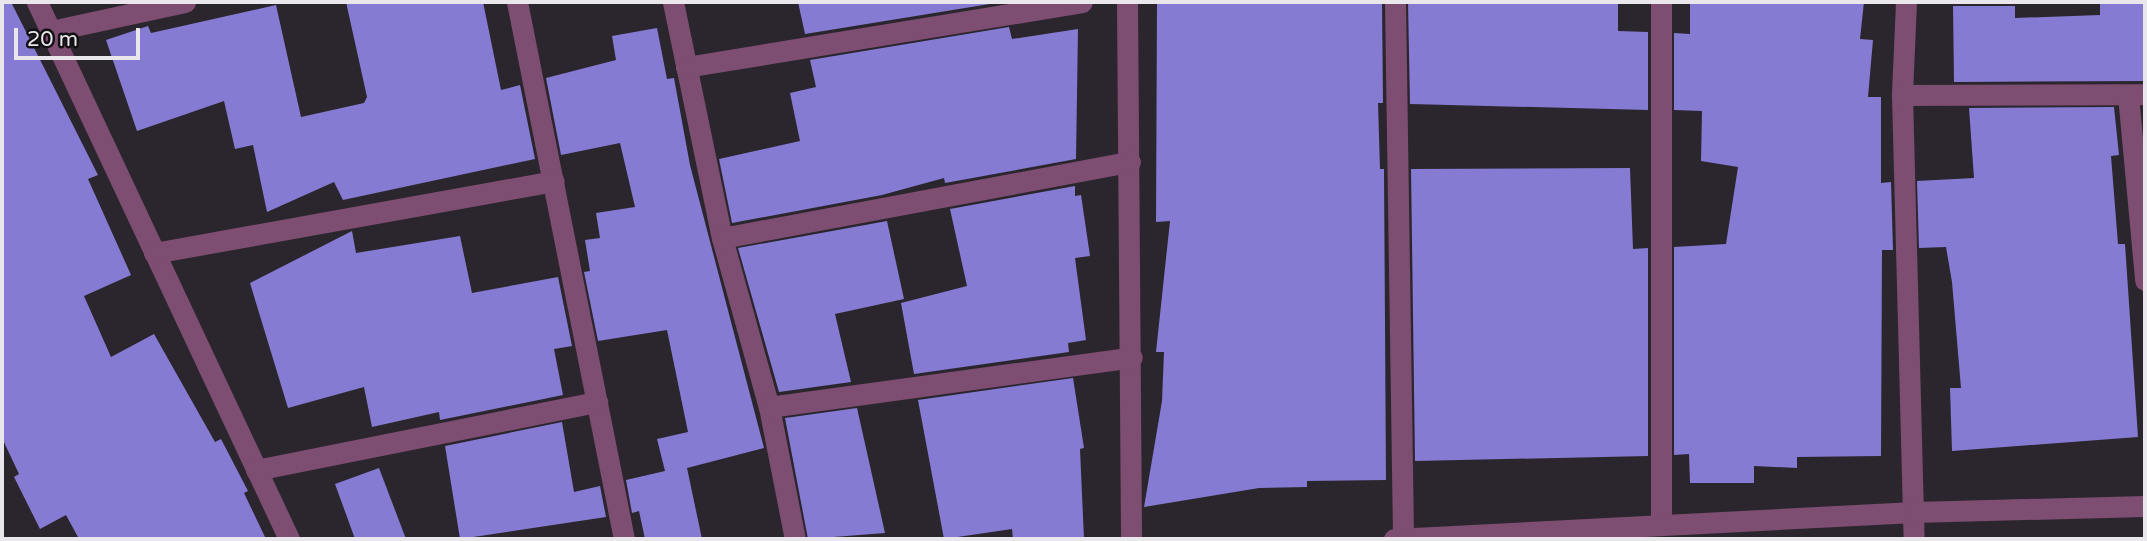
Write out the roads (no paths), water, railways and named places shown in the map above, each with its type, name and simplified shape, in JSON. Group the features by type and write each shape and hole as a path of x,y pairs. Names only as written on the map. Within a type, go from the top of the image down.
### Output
{"street":[{"path":"37,2 289,539"},
{"path":"51,31 185,2"},
{"path":"517,2 624,539"},
{"path":"673,2 722,238 769,407 795,539"},
{"path":"686,67 1082,2"},
{"path":"1127,2 1132,357 1131,539"},
{"path":"1395,2 1399,539 1661,525 1702,531 1914,512 2145,506"},
{"path":"1661,2 1661,525"},
{"path":"1906,2 1902,95 1914,539"},
{"path":"1902,95 2137,94 2145,280"},
{"path":"722,238 1130,162"},
{"path":"154,253 554,181"},
{"path":"769,407 1132,357"},
{"path":"256,470 597,402"}]}
